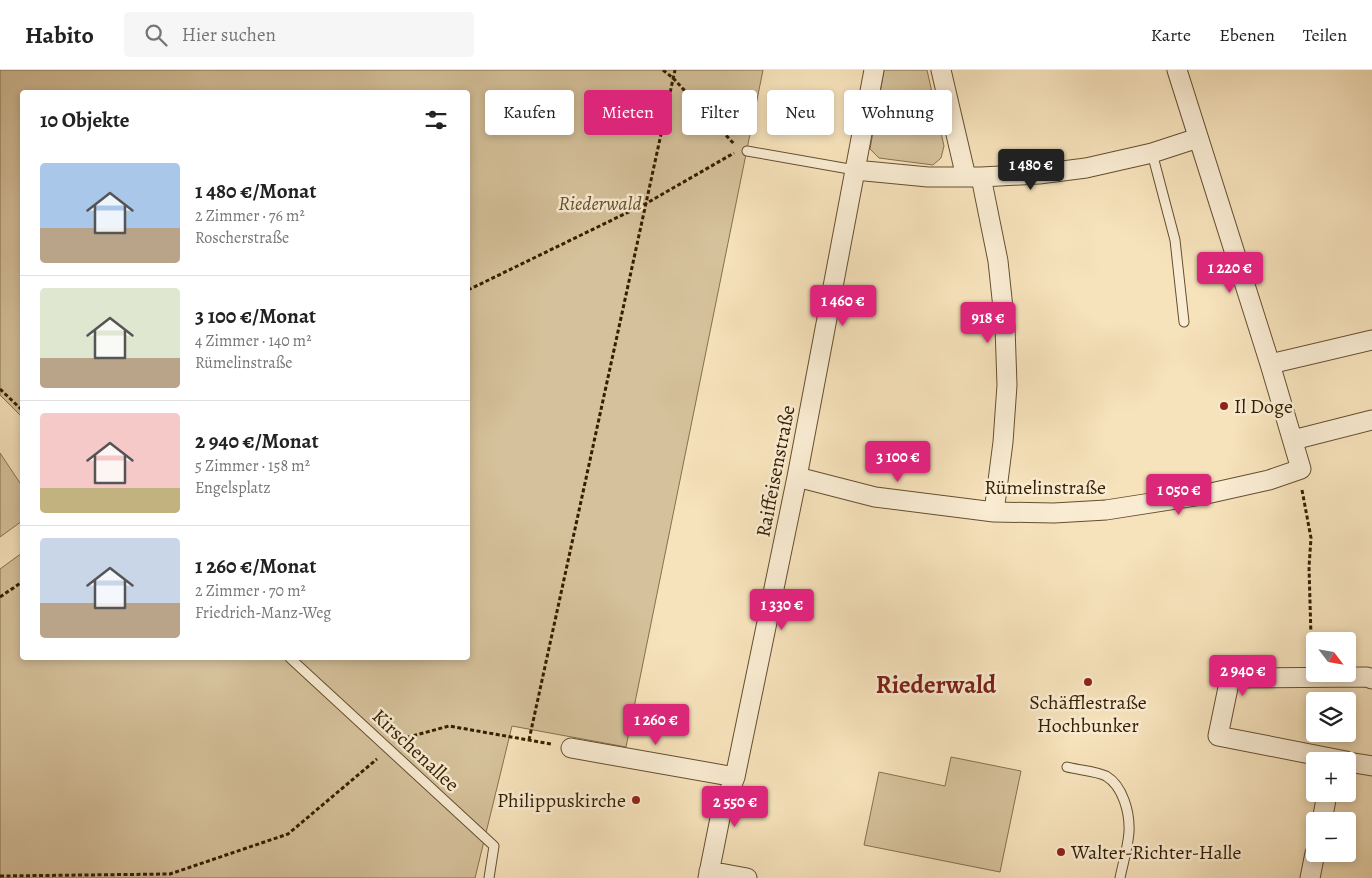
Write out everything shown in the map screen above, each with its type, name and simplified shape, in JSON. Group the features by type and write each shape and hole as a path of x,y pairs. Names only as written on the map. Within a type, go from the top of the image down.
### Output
{"street":[{"name":"Raiffeisenstraße","path":"709,874 721,813 735,777 797,477 874,70"},
{"path":"941,70 998,260 1005,327 1006,394 1003,442 994,512"},
{"path":"1177,70 1270,364 1300,469"},
{"path":"855,170 928,176 974,177 1039,174 1086,168 1152,152 1198,138"},
{"path":"1270,364 1372,340"},
{"path":"1293,440 1372,420"},
{"name":"Rümelinstraße","path":"797,477 875,497 994,512 1054,513 1106,510 1202,496 1268,480 1300,469"},
{"path":"1306,754 1218,736 1230,678 1312,677 1372,679"},
{"path":"571,748 735,777"},
{"path":"1356,763 1372,766"},
{"path":"1310,878 1313,862"},
{"path":"709,874 747,878"}],"lane":[{"path":"747,151 855,170"},
{"path":"1152,152 1175,240 1184,322"},
{"name":"Kirschenallee","path":"292,660 494,846 489,878"},
{"path":"1067,767 1104,775 1113,782 1121,795 1128,814 1129,832 1120,878"}],"path":[{"path":"470,289 647,203 740,150 673,78 663,70"},
{"path":"529,740 675,70"},
{"path":"0,389 20,408"},
{"path":"1300,469 1302,492 1311,538 1309,566 1311,632"},
{"path":"0,597 20,583"},
{"path":"0,876 170,874 288,834 389,748 405,738 449,726 571,748"}],"green space":[{"name":"Riederwald","path":"0,70 763,70 757,100 757,90 682,90 682,135 750,135 626,747 512,726 475,878 0,878 0,569 20,554 20,660 470,660 470,90 20,90 20,415 0,395"},
{"path":"884,70 927,70 931,90 880,90"},
{"path":"872,135 942,135 944,146 941,158 933,165 879,158 870,149"},
{"path":"0,453 20,483 20,522 0,537"},
{"path":"951,757 1021,771 1000,872 864,845 879,772 945,786"}],"place":[{"name":"Il Doge","path":"1224,406"},
{"name":"Schäfflestraße Hochbunker","path":"1088,682"},
{"name":"Philippuskirche","path":"636,800"},
{"name":"Walter-Richter-Halle","path":"1061,852"}],"district":[{"name":"Riederwald","path":"936,684"}]}
